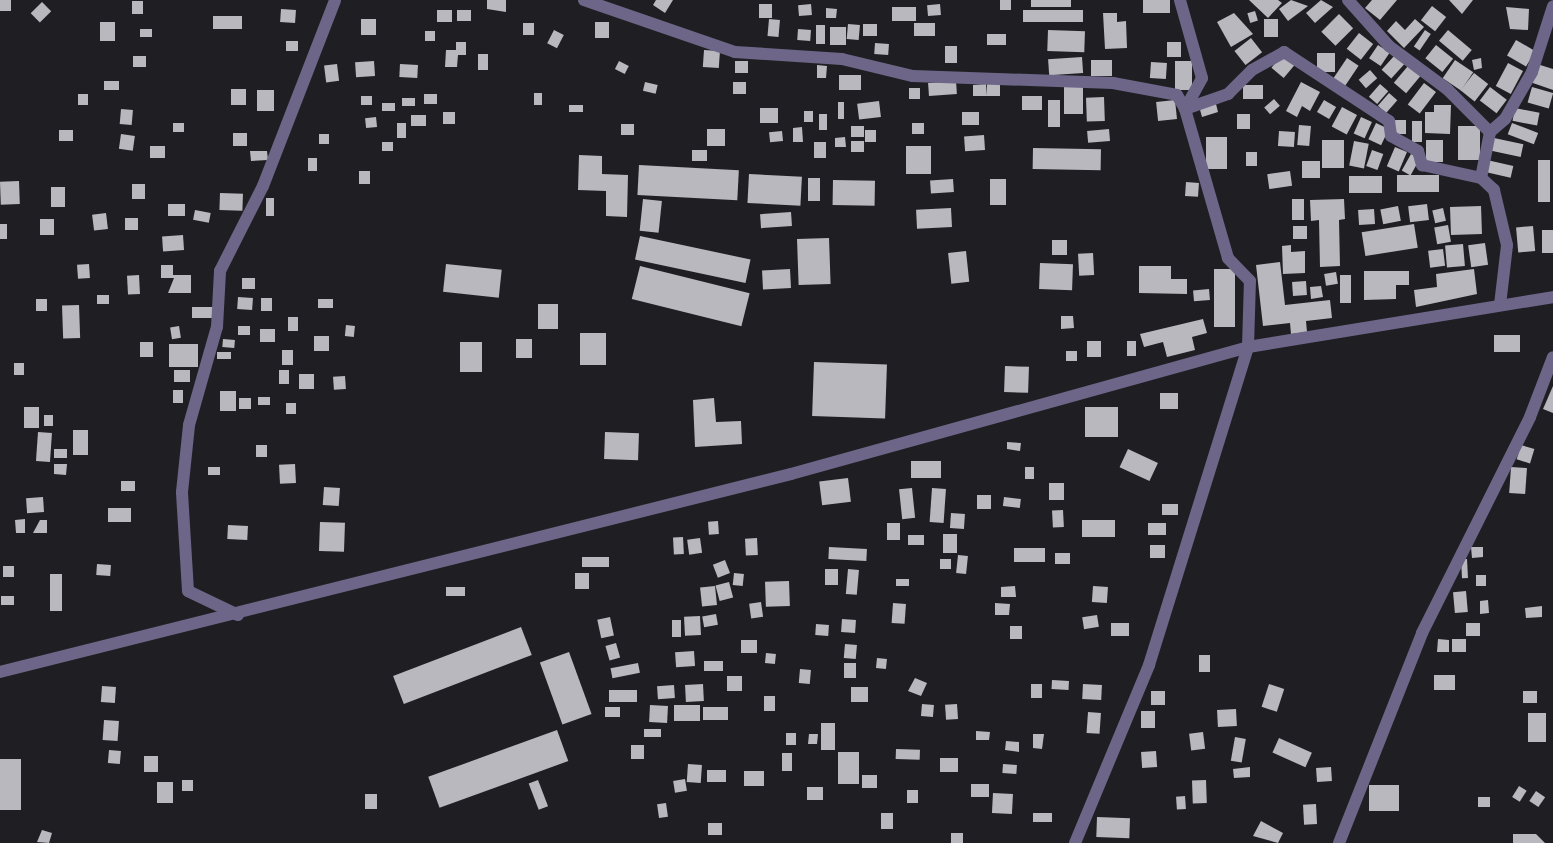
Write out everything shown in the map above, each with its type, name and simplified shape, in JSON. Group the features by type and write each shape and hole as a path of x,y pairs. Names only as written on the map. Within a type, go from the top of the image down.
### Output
{"street":[{"path":"238,615 188,591 182,492 189,425 217,327 220,271 263,186 335,0"},
{"path":"584,0 735,52 842,59 913,76 1113,83 1177,95 1185,109 1228,258 1250,282 1248,347 1149,665 1075,843"},
{"path":"1180,0 1202,78 1185,109"},
{"path":"1348,0 1389,46 1447,89 1490,132"},
{"path":"1481,178 1490,132 1505,119 1532,72 1553,6"},
{"path":"1185,109 1228,94 1252,70 1284,52 1389,121 1391,136 1418,151 1422,165 1481,178 1494,190 1507,245 1500,306"},
{"path":"0,672 238,615 790,474 1248,347 1553,297"},
{"path":"1339,843 1422,633 1530,417 1553,357"}],"building":[{"path":"0,0 11,0 11,11 0,11"},
{"path":"487,0 506,0 506,12 487,9"},
{"path":"656,0 673,0 665,13 653,5"},
{"path":"1000,0 1011,0 1011,10 1000,10"},
{"path":"1031,0 1071,0 1071,7 1031,7"},
{"path":"1143,0 1170,0 1170,13 1143,13"},
{"path":"1249,0 1278,0 1282,3 1268,18"},
{"path":"1291,0 1308,6 1288,21 1279,9"},
{"path":"1321,0 1333,7 1315,23 1306,13"},
{"path":"1372,0 1397,0 1380,20 1365,8"},
{"path":"1449,0 1473,0 1462,14"},
{"path":"132,1 143,1 143,14 132,14"},
{"path":"42,2 51,11 40,23 31,13"},
{"path":"759,4 772,4 772,18 759,18"},
{"path":"811,4 812,15 799,16 798,5"},
{"path":"940,4 941,15 928,16 927,5"},
{"path":"1432,6 1446,17 1435,31 1421,20"},
{"path":"892,7 916,7 916,21 892,21"},
{"path":"1506,7 1529,9 1528,30 1510,29"},
{"path":"826,8 837,9 836,18 826,18"},
{"path":"281,9 296,10 295,23 280,22"},
{"path":"437,10 452,10 452,22 437,22"},
{"path":"457,10 471,10 471,21 457,21"},
{"path":"1023,10 1083,10 1083,22 1023,22"},
{"path":"1255,11 1258,21 1250,23 1247,13"},
{"path":"1103,13 1117,13 1117,22 1126,21 1127,48 1105,49"},
{"path":"1234,13 1253,34 1231,47 1217,22"},
{"path":"1339,14 1353,28 1335,46 1321,32"},
{"path":"213,16 242,16 242,29 213,29"},
{"path":"361,19 376,19 376,35 361,35"},
{"path":"769,19 780,20 778,37 768,36"},
{"path":"1264,19 1278,19 1278,37 1264,37"},
{"path":"1415,19 1424,27 1404,48 1387,31 1396,21 1405,30"},
{"path":"100,22 115,22 115,41 100,41"},
{"path":"595,22 609,22 609,38 595,38"},
{"path":"523,23 534,23 534,35 523,35"},
{"path":"914,23 935,23 935,36 914,36"},
{"path":"848,24 860,25 859,40 847,39"},
{"path":"863,24 877,24 877,36 863,36"},
{"path":"816,25 825,25 825,44 816,44"},
{"path":"830,27 846,27 846,45 830,45"},
{"path":"140,29 152,29 152,37 140,37"},
{"path":"798,29 811,30 810,41 797,40"},
{"path":"554,30 564,35 557,48 547,43"},
{"path":"1048,30 1085,31 1084,52 1047,51"},
{"path":"1425,30 1431,34 1420,50 1414,47"},
{"path":"1448,30 1472,50 1463,61 1439,41"},
{"path":"425,31 435,31 435,41 425,41"},
{"path":"1359,33 1373,44 1361,60 1347,49"},
{"path":"987,34 1006,34 1006,45 987,45"},
{"path":"1251,38 1262,52 1246,65 1234,51"},
{"path":"1516,40 1535,51 1526,67 1507,56"},
{"path":"286,41 298,41 298,51 286,51"},
{"path":"456,42 466,42 466,55 458,55 457,67 445,67 446,50 456,50"},
{"path":"1167,42 1181,42 1181,57 1167,57"},
{"path":"875,43 889,44 888,55 874,54"},
{"path":"1378,45 1390,53 1381,66 1369,58"},
{"path":"1436,45 1453,59 1442,72 1425,58"},
{"path":"945,46 957,46 957,63 945,63"},
{"path":"704,50 720,51 719,68 703,67"},
{"path":"1317,53 1335,53 1335,72 1317,72"},
{"path":"478,54 488,54 488,70 478,70"},
{"path":"1283,54 1295,64 1284,78 1271,68"},
{"path":"1395,55 1405,64 1391,79 1382,70"},
{"path":"133,56 146,56 146,67 133,67"},
{"path":"1082,57 1083,73 1049,75 1048,59"},
{"path":"1347,58 1359,66 1344,88 1332,80"},
{"path":"1481,58 1482,68 1474,70 1472,60"},
{"path":"1091,60 1112,60 1112,76 1091,76"},
{"path":"1455,60 1473,72 1461,91 1443,78"},
{"path":"374,61 375,76 356,77 355,62"},
{"path":"619,61 629,66 625,74 615,69"},
{"path":"735,61 748,61 748,73 735,73"},
{"path":"1175,61 1192,61 1192,90 1175,90"},
{"path":"1151,62 1167,63 1166,79 1150,78"},
{"path":"1508,63 1523,71 1511,94 1496,86"},
{"path":"337,64 339,81 326,82 324,66"},
{"path":"400,64 418,65 417,78 399,77"},
{"path":"1537,64 1553,69 1553,90 1530,82"},
{"path":"817,65 827,66 826,78 817,78"},
{"path":"1408,66 1420,76 1406,93 1394,83"},
{"path":"1370,70 1377,78 1366,88 1359,80"},
{"path":"1474,73 1488,84 1475,101 1460,90"},
{"path":"839,75 861,75 861,90 839,90"},
{"path":"104,81 119,81 119,90 104,90"},
{"path":"956,81 957,94 929,96 928,83"},
{"path":"645,82 658,85 656,94 643,91"},
{"path":"733,82 746,82 746,94 733,94"},
{"path":"1301,82 1320,92 1310,111 1302,106 1297,117 1286,111"},
{"path":"1424,83 1436,92 1420,114 1408,105"},
{"path":"986,84 987,96 973,96 973,85"},
{"path":"987,84 1000,84 1000,96 987,96"},
{"path":"1380,84 1388,91 1377,104 1369,97"},
{"path":"1243,85 1263,85 1263,99 1243,99"},
{"path":"1064,87 1083,87 1083,114 1064,114"},
{"path":"1490,87 1507,100 1497,113 1480,101"},
{"path":"1532,87 1553,93 1549,108 1528,102"},
{"path":"909,88 920,88 920,99 909,99"},
{"path":"231,89 246,89 246,105 231,105"},
{"path":"257,90 274,90 274,111 257,111"},
{"path":"534,93 542,93 542,105 534,105"},
{"path":"1389,93 1397,100 1386,113 1378,106"},
{"path":"78,94 88,94 88,105 78,105"},
{"path":"424,94 437,94 437,104 424,104"},
{"path":"361,96 372,96 372,105 361,105"},
{"path":"1022,96 1042,96 1042,110 1022,110"},
{"path":"1104,97 1105,121 1087,122 1086,98"},
{"path":"402,98 415,98 415,106 402,106"},
{"path":"1274,99 1280,106 1270,114 1264,108"},
{"path":"1048,100 1060,100 1060,127 1048,127"},
{"path":"1175,100 1177,119 1158,121 1156,102"},
{"path":"1215,100 1218,112 1202,117 1199,106"},
{"path":"1324,100 1336,107 1329,119 1317,112"},
{"path":"879,101 881,117 859,120 857,104"},
{"path":"838,102 844,102 844,119 838,119"},
{"path":"382,103 395,103 395,111 382,111"},
{"path":"569,105 583,105 583,112 569,112"},
{"path":"1434,105 1451,105 1450,134 1425,133 1425,112 1434,112"},
{"path":"1342,107 1357,115 1347,134 1332,126"},
{"path":"760,108 778,108 778,123 760,123"},
{"path":"1515,108 1540,113 1537,126 1513,121"},
{"path":"121,109 133,110 132,125 120,124"},
{"path":"804,111 813,111 813,122 804,122"},
{"path":"443,112 455,112 455,124 443,124"},
{"path":"962,112 979,112 979,125 962,125"},
{"path":"819,114 827,114 827,130 819,130"},
{"path":"1237,114 1250,114 1250,129 1237,129"},
{"path":"411,115 426,115 426,126 411,126"},
{"path":"376,117 377,127 366,128 365,118"},
{"path":"1361,117 1372,122 1365,138 1354,133"},
{"path":"1392,120 1406,120 1406,134 1392,134"},
{"path":"1412,121 1422,121 1422,142 1412,142"},
{"path":"173,123 184,123 184,132 173,132"},
{"path":"397,123 406,123 406,138 397,138"},
{"path":"912,123 924,123 924,134 912,134"},
{"path":"1376,123 1389,129 1381,145 1368,139"},
{"path":"1512,123 1538,133 1534,144 1508,134"},
{"path":"621,124 634,124 634,135 621,135"},
{"path":"1299,125 1311,126 1309,146 1297,145"},
{"path":"851,126 864,126 864,137 851,137"},
{"path":"1458,126 1480,126 1480,160 1458,160"},
{"path":"802,127 803,142 793,142 793,128"},
{"path":"707,129 725,129 725,146 707,146"},
{"path":"1109,129 1110,141 1088,143 1087,131"},
{"path":"59,130 73,130 73,141 59,141"},
{"path":"865,130 876,130 876,142 865,142"},
{"path":"782,131 783,141 770,142 769,132"},
{"path":"1279,131 1295,132 1294,147 1278,146"},
{"path":"233,133 247,133 247,146 233,146"},
{"path":"121,134 135,136 133,151 119,149"},
{"path":"319,134 329,134 329,144 319,144"},
{"path":"984,135 985,150 965,151 964,136"},
{"path":"845,137 846,147 835,147 835,138"},
{"path":"1206,137 1227,137 1227,169 1206,169"},
{"path":"1494,138 1523,144 1521,157 1491,151"},
{"path":"1322,140 1344,140 1344,168 1322,168"},
{"path":"1426,140 1443,140 1443,162 1426,162"},
{"path":"851,141 864,141 864,152 851,152"},
{"path":"1354,141 1369,144 1364,168 1349,166"},
{"path":"382,142 393,142 393,151 382,151"},
{"path":"814,142 826,142 826,158 814,158"},
{"path":"150,146 165,146 165,158 150,158"},
{"path":"906,146 931,146 931,174 906,174"},
{"path":"1395,147 1407,152 1399,171 1387,166"},
{"path":"1033,148 1101,149 1101,170 1033,169"},
{"path":"692,150 707,150 707,161 692,161"},
{"path":"1372,150 1383,154 1377,170 1366,166"},
{"path":"250,151 267,151 268,160 251,161"},
{"path":"1246,152 1257,152 1257,166 1246,166"},
{"path":"1411,154 1420,159 1411,175 1402,171"},
{"path":"579,155 602,156 602,174 628,175 627,217 606,216 606,191 578,190"},
{"path":"308,158 317,158 317,171 308,171"},
{"path":"1487,160 1513,166 1511,178 1484,172"},
{"path":"1538,160 1550,160 1550,202 1538,202"},
{"path":"1302,161 1320,161 1320,178 1302,178"},
{"path":"639,165 739,170 737,200 637,195"},
{"path":"359,171 370,171 370,184 359,184"},
{"path":"1290,171 1292,186 1269,189 1267,174"},
{"path":"749,174 802,177 800,206 747,203"},
{"path":"1397,175 1439,175 1439,192 1397,192"},
{"path":"1349,176 1382,176 1382,193 1349,193"},
{"path":"808,178 820,178 820,201 808,201"},
{"path":"953,179 954,192 931,194 930,181"},
{"path":"990,179 1006,179 1006,205 990,205"},
{"path":"833,180 875,181 875,206 833,205"},
{"path":"19,181 20,204 1,205 0,182"},
{"path":"1186,182 1199,183 1198,197 1185,196"},
{"path":"132,184 145,184 145,199 132,199"},
{"path":"51,187 65,187 65,207 51,207"},
{"path":"220,193 243,194 242,211 219,210"},
{"path":"266,198 274,198 274,216 266,216"},
{"path":"643,199 662,201 659,233 640,231"},
{"path":"1292,199 1304,199 1304,220 1292,220"},
{"path":"1344,199 1345,219 1339,220 1340,266 1320,267 1319,220 1311,221 1310,200"},
{"path":"168,204 185,204 185,216 168,216"},
{"path":"1427,204 1429,220 1410,222 1408,206"},
{"path":"1398,206 1401,221 1383,224 1380,209"},
{"path":"1481,206 1482,234 1451,235 1450,207"},
{"path":"951,208 952,227 917,229 916,210"},
{"path":"1443,208 1446,221 1435,223 1432,210"},
{"path":"1374,209 1375,224 1359,225 1358,210"},
{"path":"195,210 211,213 209,223 193,220"},
{"path":"791,212 792,226 761,228 760,214"},
{"path":"106,213 108,229 94,231 92,215"},
{"path":"125,218 138,218 138,230 125,230"},
{"path":"40,219 54,219 54,235 40,235"},
{"path":"0,224 7,224 7,239 0,239"},
{"path":"1414,224 1418,248 1365,256 1362,232"},
{"path":"1448,225 1451,242 1437,244 1434,227"},
{"path":"1293,226 1307,226 1307,239 1293,239"},
{"path":"1533,226 1535,251 1518,252 1516,227"},
{"path":"1542,230 1553,230 1553,253 1542,253"},
{"path":"183,235 184,250 163,251 162,236"},
{"path":"640,236 751,259 746,283 635,259"},
{"path":"829,238 831,284 799,285 797,239"},
{"path":"1052,240 1067,240 1067,255 1052,255"},
{"path":"1485,243 1488,265 1471,267 1468,245"},
{"path":"1463,244 1465,266 1447,267 1445,246"},
{"path":"1291,245 1291,252 1305,251 1305,273 1283,274 1282,246"},
{"path":"1443,249 1445,266 1430,268 1428,251"},
{"path":"966,251 969,282 951,284 948,253"},
{"path":"1093,253 1094,275 1079,276 1078,254"},
{"path":"1280,262 1285,305 1330,300 1332,318 1306,321 1307,332 1291,334 1290,323 1263,326 1256,265"},
{"path":"1040,263 1073,264 1072,290 1039,289"},
{"path":"89,264 90,278 78,279 77,265"},
{"path":"446,264 502,270 499,298 443,292"},
{"path":"161,265 173,265 173,275 191,275 191,293 168,293 174,278 161,278"},
{"path":"640,266 750,293 741,326 632,299"},
{"path":"1139,266 1171,266 1171,279 1187,279 1187,294 1139,293"},
{"path":"790,269 791,288 763,289 762,270"},
{"path":"1214,269 1235,269 1235,327 1214,327"},
{"path":"1474,269 1477,294 1416,307 1414,290 1437,287 1436,274"},
{"path":"1364,271 1409,271 1409,285 1396,285 1396,299 1364,300"},
{"path":"1336,272 1338,284 1326,286 1324,274"},
{"path":"139,275 140,294 128,295 127,276"},
{"path":"1340,275 1351,275 1351,303 1340,303"},
{"path":"242,278 255,278 255,289 242,289"},
{"path":"1306,281 1307,295 1293,296 1292,282"},
{"path":"1321,286 1323,297 1311,299 1310,287"},
{"path":"1209,289 1210,300 1194,301 1193,290"},
{"path":"97,295 109,295 109,304 97,304"},
{"path":"238,297 253,298 252,310 237,309"},
{"path":"261,298 272,298 272,311 261,311"},
{"path":"36,299 47,299 47,311 36,311"},
{"path":"318,299 333,299 333,308 318,308"},
{"path":"538,304 558,304 558,329 538,329"},
{"path":"79,305 80,338 63,339 62,306"},
{"path":"192,307 213,307 213,318 192,318"},
{"path":"1061,316 1073,316 1074,328 1061,329"},
{"path":"288,317 298,317 298,331 288,331"},
{"path":"1203,319 1207,333 1192,337 1195,350 1167,357 1163,342 1144,347 1140,334"},
{"path":"346,325 355,326 354,337 345,336"},
{"path":"179,326 181,338 172,339 170,327"},
{"path":"238,326 250,326 250,335 238,335"},
{"path":"260,329 275,329 275,342 260,342"},
{"path":"580,333 606,333 606,365 580,365"},
{"path":"1494,335 1520,335 1520,352 1494,352"},
{"path":"314,336 329,336 329,351 314,351"},
{"path":"223,339 235,340 234,348 222,347"},
{"path":"516,339 532,339 532,358 516,358"},
{"path":"1087,341 1101,341 1101,357 1087,357"},
{"path":"1127,341 1136,341 1136,356 1127,356"},
{"path":"140,342 153,342 153,357 140,357"},
{"path":"460,342 482,342 482,372 460,372"},
{"path":"169,344 198,344 198,367 169,367"},
{"path":"282,350 293,350 293,365 282,365"},
{"path":"1066,351 1077,351 1077,361 1066,361"},
{"path":"217,352 231,352 231,359 217,359"},
{"path":"814,362 887,365 885,419 812,416"},
{"path":"14,363 24,363 24,375 14,375"},
{"path":"1005,366 1029,367 1028,393 1004,392"},
{"path":"174,370 190,370 190,382 174,382"},
{"path":"279,370 289,370 289,384 279,384"},
{"path":"299,374 314,374 314,389 299,389"},
{"path":"345,376 346,389 334,390 333,377"},
{"path":"1553,386 1553,413 1543,409"},
{"path":"173,390 183,390 183,403 173,403"},
{"path":"220,391 236,391 236,411 220,411"},
{"path":"1160,393 1178,393 1178,409 1160,409"},
{"path":"258,397 270,397 270,405 258,405"},
{"path":"239,398 251,398 251,409 239,409"},
{"path":"714,398 716,422 741,421 742,444 695,447 693,400"},
{"path":"286,403 296,403 296,414 286,414"},
{"path":"24,407 39,407 39,428 24,428"},
{"path":"1085,407 1118,407 1118,437 1085,437"},
{"path":"44,415 53,415 53,426 44,426"},
{"path":"73,430 88,430 88,455 73,455"},
{"path":"38,432 52,433 50,462 36,461"},
{"path":"605,432 639,433 638,460 604,459"},
{"path":"1007,442 1021,443 1020,451 1007,449"},
{"path":"256,445 267,445 267,457 256,457"},
{"path":"1521,445 1534,449 1530,463 1517,459"},
{"path":"54,449 67,449 67,458 54,458"},
{"path":"1128,449 1158,463 1149,481 1120,467"},
{"path":"911,461 941,461 941,478 911,478"},
{"path":"54,464 67,464 66,475 54,474"},
{"path":"295,464 296,483 280,484 279,465"},
{"path":"208,467 220,467 220,475 208,475"},
{"path":"1025,467 1034,467 1034,479 1025,479"},
{"path":"1511,467 1527,468 1525,494 1509,493"},
{"path":"848,478 851,502 822,505 819,482"},
{"path":"121,481 135,481 135,491 121,491"},
{"path":"1049,483 1064,483 1064,500 1049,500"},
{"path":"324,487 340,488 339,506 323,505"},
{"path":"912,488 915,518 902,519 899,489"},
{"path":"932,488 946,489 944,523 930,522"},
{"path":"977,495 991,495 991,509 977,509"},
{"path":"43,497 44,512 27,513 26,498"},
{"path":"1004,497 1021,499 1020,508 1003,506"},
{"path":"1162,504 1178,504 1178,515 1162,515"},
{"path":"108,508 131,508 131,522 108,522"},
{"path":"1063,510 1064,527 1053,528 1052,511"},
{"path":"951,513 965,514 964,529 950,528"},
{"path":"25,519 25,533 16,533 15,520"},
{"path":"40,520 47,520 47,533 33,533"},
{"path":"1082,520 1115,520 1115,537 1082,537"},
{"path":"718,521 719,534 709,535 708,522"},
{"path":"320,522 345,523 344,552 319,551"},
{"path":"887,523 900,523 900,540 887,540"},
{"path":"1148,523 1166,523 1166,535 1148,535"},
{"path":"228,525 248,526 247,540 227,539"},
{"path":"943,534 957,534 957,553 943,553"},
{"path":"908,535 924,535 924,545 908,545"},
{"path":"683,537 684,554 674,555 673,538"},
{"path":"700,538 702,553 689,555 687,540"},
{"path":"757,538 758,555 746,556 745,539"},
{"path":"1150,545 1165,545 1165,558 1150,558"},
{"path":"829,547 867,549 866,561 828,559"},
{"path":"1471,547 1483,547 1483,557 1472,558"},
{"path":"1014,548 1045,548 1045,562 1014,562"},
{"path":"1055,553 1070,553 1070,564 1055,564"},
{"path":"958,555 968,556 966,574 956,573"},
{"path":"582,557 609,557 609,567 582,567"},
{"path":"940,559 951,559 951,569 940,569"},
{"path":"1461,559 1467,559 1468,578 1462,578"},
{"path":"725,560 730,573 718,578 713,565"},
{"path":"97,564 111,565 110,576 96,575"},
{"path":"3,566 14,566 14,577 3,577"},
{"path":"825,569 838,569 838,585 825,585"},
{"path":"848,569 859,570 857,595 846,594"},
{"path":"575,573 589,573 589,589 575,589"},
{"path":"734,573 744,574 743,586 733,585"},
{"path":"50,574 62,574 62,611 50,611"},
{"path":"1476,575 1486,575 1486,586 1476,586"},
{"path":"896,579 909,579 909,586 896,586"},
{"path":"789,581 790,606 766,607 765,582"},
{"path":"729,582 733,597 720,601 715,586"},
{"path":"715,586 717,605 702,606 700,588"},
{"path":"1015,586 1016,597 1001,597 1001,587"},
{"path":"1093,586 1108,587 1107,603 1092,602"},
{"path":"446,587 465,587 465,596 446,596"},
{"path":"1466,591 1468,612 1455,613 1453,592"},
{"path":"1,596 14,596 14,605 1,605"},
{"path":"1488,600 1489,613 1480,614 1480,601"},
{"path":"761,602 763,617 751,619 749,604"},
{"path":"893,603 906,604 905,624 892,623"},
{"path":"995,603 1010,604 1009,615 995,615"},
{"path":"1542,606 1542,617 1526,618 1525,608"},
{"path":"716,614 718,625 704,627 702,616"},
{"path":"1097,615 1099,627 1084,629 1082,617"},
{"path":"700,616 701,635 685,636 684,617"},
{"path":"610,617 614,636 601,638 597,620"},
{"path":"842,619 856,620 855,633 841,632"},
{"path":"672,620 681,620 681,637 672,637"},
{"path":"1111,623 1129,623 1129,636 1111,636"},
{"path":"1466,623 1480,623 1480,636 1466,636"},
{"path":"816,624 829,625 828,636 815,635"},
{"path":"1010,626 1022,626 1022,639 1010,639"},
{"path":"521,627 532,655 404,704 393,676"},
{"path":"1438,639 1449,640 1449,652 1437,652"},
{"path":"1452,639 1466,639 1466,652 1452,652"},
{"path":"741,640 757,640 757,653 741,653"},
{"path":"616,643 620,657 610,660 605,646"},
{"path":"845,644 857,645 856,659 844,658"},
{"path":"694,651 695,666 676,667 675,652"},
{"path":"569,652 592,714 562,725 540,663"},
{"path":"766,653 776,654 775,664 765,663"},
{"path":"1199,655 1210,655 1210,672 1199,672"},
{"path":"877,658 887,659 886,669 876,668"},
{"path":"704,661 723,661 723,671 704,671"},
{"path":"638,663 640,673 612,678 611,668"},
{"path":"844,663 856,663 856,678 844,678"},
{"path":"800,669 811,670 810,684 799,683"},
{"path":"1434,675 1455,675 1455,690 1434,690"},
{"path":"727,676 742,676 742,691 727,691"},
{"path":"915,678 927,683 921,696 908,691"},
{"path":"1052,680 1069,681 1069,690 1052,689"},
{"path":"703,684 704,701 686,702 685,685"},
{"path":"1031,684 1042,684 1042,698 1031,698"},
{"path":"1083,684 1102,685 1101,700 1082,699"},
{"path":"1269,684 1284,689 1277,712 1262,707"},
{"path":"674,685 675,698 658,699 657,686"},
{"path":"102,686 116,687 115,703 101,702"},
{"path":"851,687 868,687 868,702 851,702"},
{"path":"609,690 637,690 637,702 609,702"},
{"path":"1151,691 1165,691 1165,705 1151,705"},
{"path":"1523,691 1537,691 1537,703 1523,703"},
{"path":"764,696 775,696 775,711 764,711"},
{"path":"922,704 934,705 933,717 921,716"},
{"path":"957,704 958,719 946,720 945,705"},
{"path":"650,705 668,706 667,723 649,722"},
{"path":"674,705 700,705 700,721 674,721"},
{"path":"605,707 620,707 620,717 605,717"},
{"path":"703,707 728,707 728,720 703,720"},
{"path":"1236,709 1237,726 1218,727 1217,710"},
{"path":"1141,711 1155,711 1155,728 1141,728"},
{"path":"1088,712 1101,713 1100,734 1087,733"},
{"path":"1528,713 1546,713 1546,742 1528,742"},
{"path":"104,720 119,721 118,741 103,740"},
{"path":"821,723 835,723 835,750 821,750"},
{"path":"644,729 661,729 661,737 644,737"},
{"path":"557,730 568,761 440,808 428,777"},
{"path":"976,731 990,732 989,740 976,740"},
{"path":"1203,732 1205,749 1191,751 1189,734"},
{"path":"786,733 796,733 796,745 786,745"},
{"path":"809,734 818,734 817,744 808,744"},
{"path":"1033,734 1044,734 1042,749 1033,748"},
{"path":"1235,737 1246,739 1242,763 1231,761"},
{"path":"1279,738 1312,753 1305,767 1272,753"},
{"path":"1006,741 1019,742 1019,752 1005,750"},
{"path":"631,745 644,745 644,759 631,759"},
{"path":"896,749 920,750 920,760 896,759"},
{"path":"109,750 121,751 120,764 108,763"},
{"path":"1156,751 1157,767 1142,768 1141,752"},
{"path":"838,752 859,752 859,784 838,784"},
{"path":"782,753 792,753 792,771 782,771"},
{"path":"144,756 158,756 158,772 144,772"},
{"path":"940,758 958,758 958,772 940,772"},
{"path":"0,759 21,759 21,810 0,810"},
{"path":"688,764 702,765 701,783 687,782"},
{"path":"1003,764 1017,765 1016,774 1002,773"},
{"path":"1250,767 1250,777 1234,778 1233,769"},
{"path":"1331,767 1332,781 1317,782 1316,768"},
{"path":"707,770 726,770 726,782 707,782"},
{"path":"744,771 764,771 764,786 744,786"},
{"path":"862,775 877,775 877,788 862,788"},
{"path":"685,779 687,791 675,793 673,781"},
{"path":"182,780 193,780 193,791 182,791"},
{"path":"538,780 548,806 539,810 529,784"},
{"path":"1192,780 1206,780 1207,803 1193,803"},
{"path":"157,782 173,782 173,803 157,803"},
{"path":"971,784 989,784 989,797 971,797"},
{"path":"1369,785 1399,785 1399,811 1369,811"},
{"path":"1519,786 1527,791 1520,802 1512,797"},
{"path":"807,787 823,787 823,800 807,800"},
{"path":"907,790 918,790 918,803 907,803"},
{"path":"1536,791 1545,797 1538,807 1529,801"},
{"path":"993,793 1013,794 1012,814 992,813"},
{"path":"365,794 377,794 377,809 365,809"},
{"path":"1185,796 1186,809 1177,810 1176,797"},
{"path":"1478,797 1490,797 1490,807 1478,807"},
{"path":"666,803 668,817 659,818 657,804"},
{"path":"1316,804 1317,824 1304,825 1303,805"},
{"path":"881,813 893,813 893,829 881,829"},
{"path":"1033,813 1052,813 1052,822 1033,822"},
{"path":"1097,817 1130,818 1129,838 1096,837"},
{"path":"1261,821 1283,833 1278,843 1253,836"},
{"path":"708,823 722,823 722,835 708,835"},
{"path":"42,830 52,833 49,843 37,842"},
{"path":"951,833 963,833 963,843 951,843"},
{"path":"1513,834 1536,834 1545,843 1513,843"}]}
